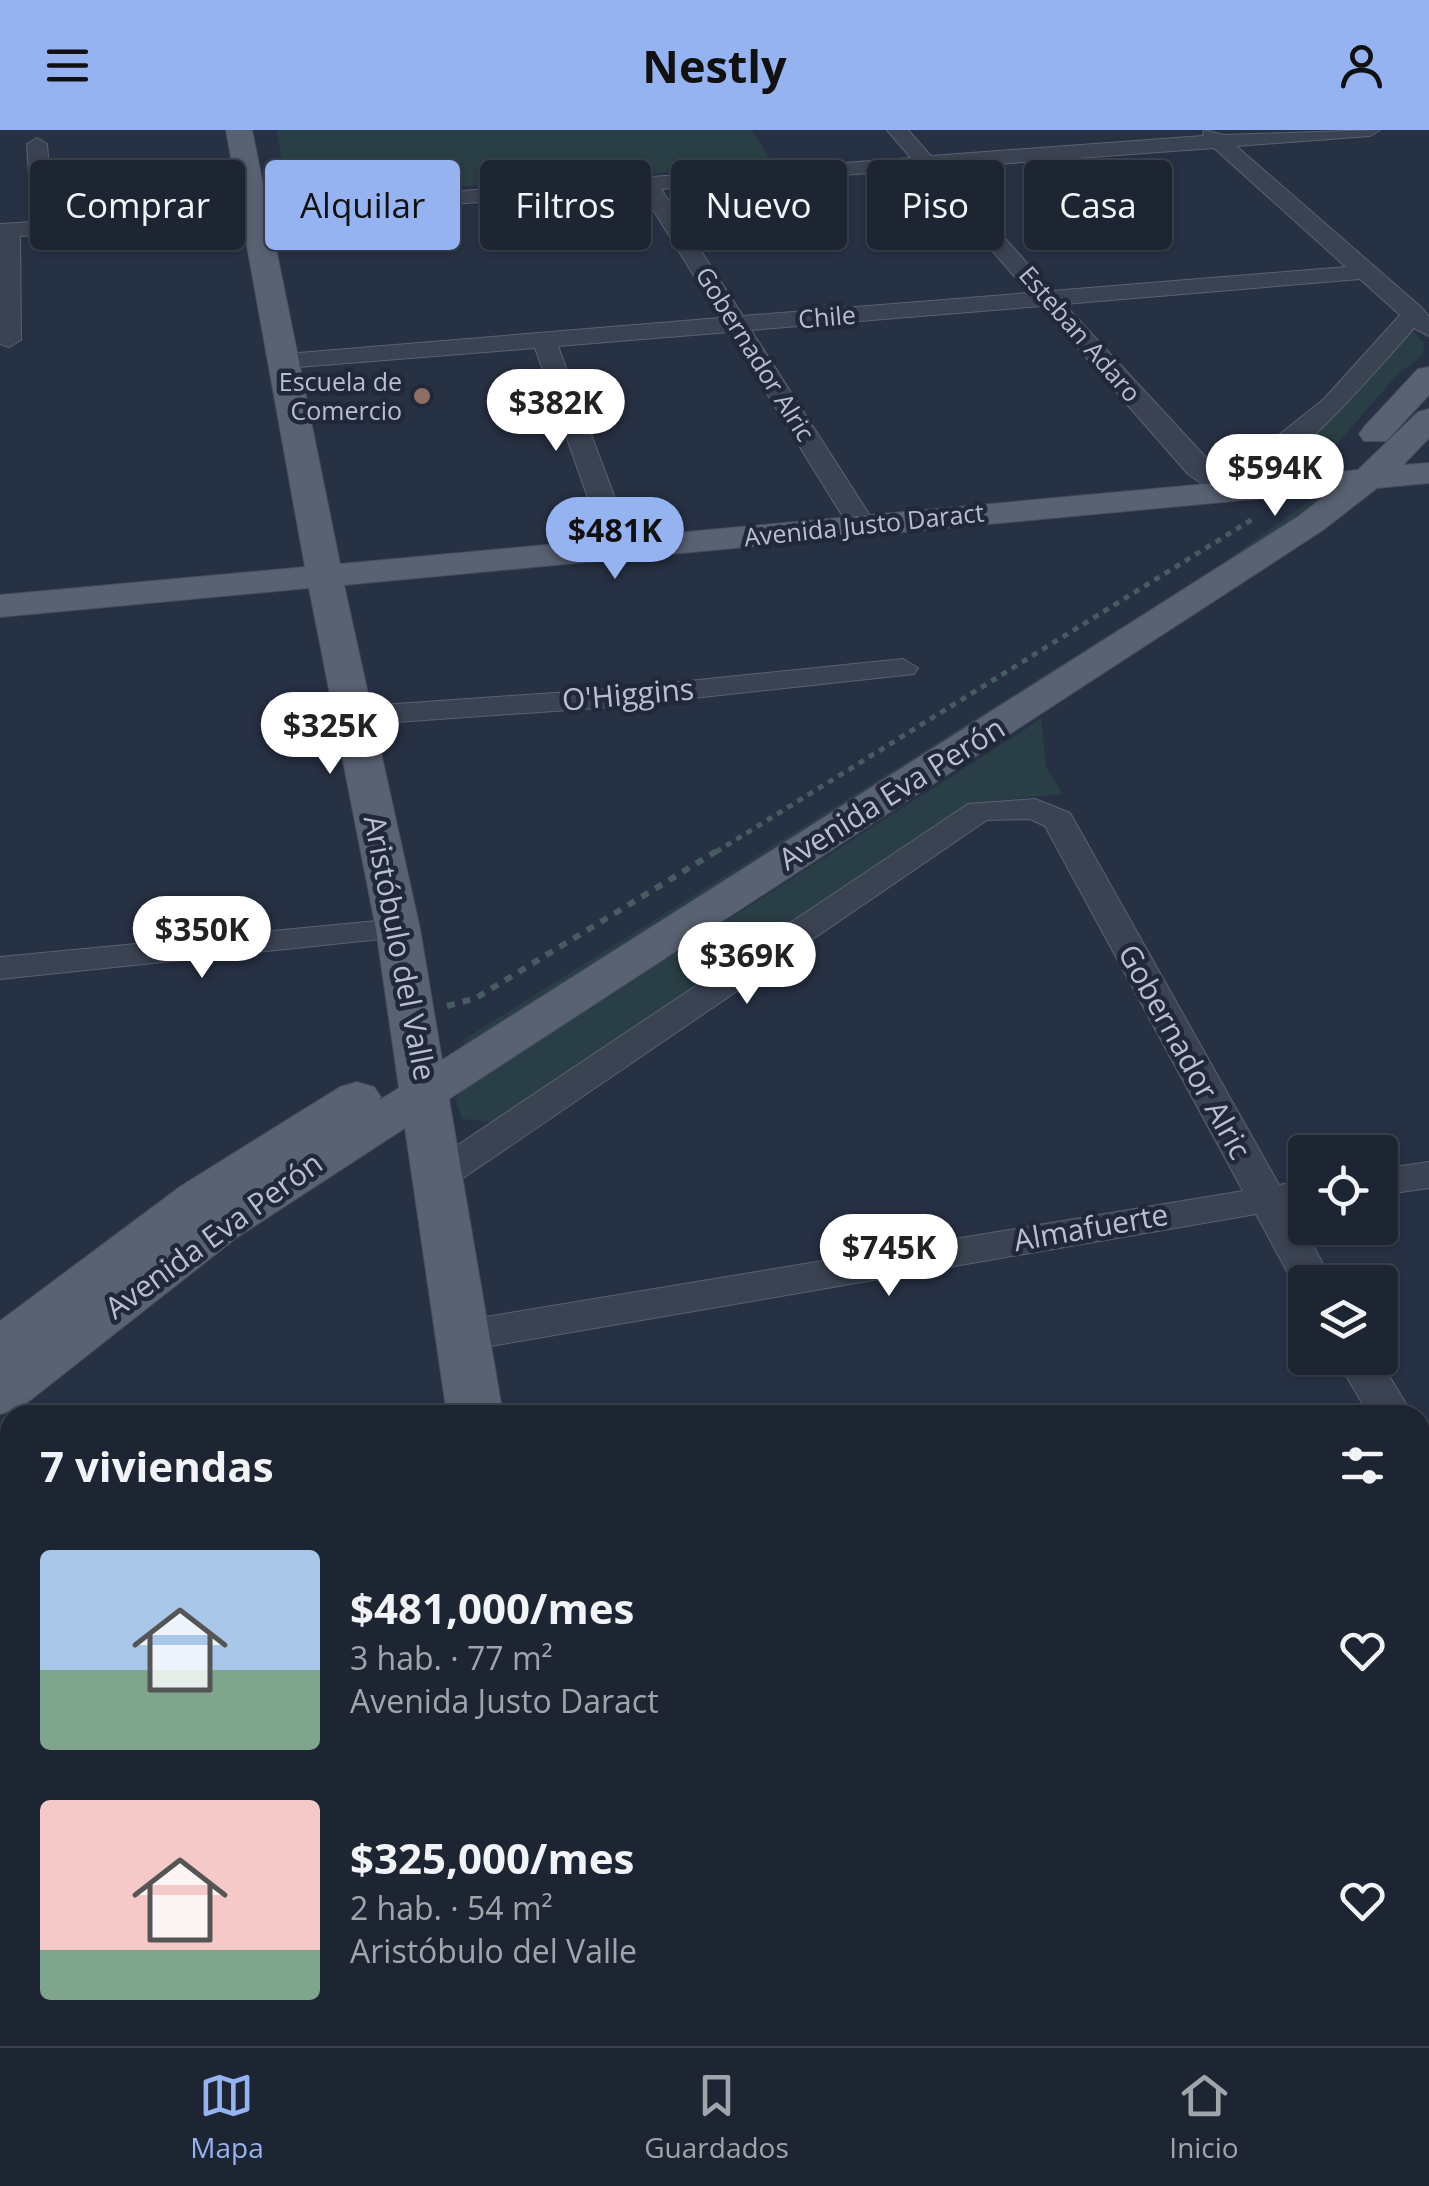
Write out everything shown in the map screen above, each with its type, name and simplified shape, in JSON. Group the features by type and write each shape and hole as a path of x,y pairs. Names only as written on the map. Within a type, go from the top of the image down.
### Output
{"main road":[{"name":"Aristóbulo del Valle","path":"239,130 325,577 398,928 440,1176 472,1405"},
{"name":"Avenida Eva Perón","path":"1343,481 1343,468 1429,376"},
{"name":"Avenida Eva Perón","path":"0,1348 199,1197 422,1072 1201,596 1311,523 1343,481 1429,419"},
{"name":"Avenida Justo Daract","path":"0,606 1429,473"},
{"name":"Avenida Eva Perón","path":"0,1395 422,1072"}],"street":[{"name":"Esteban Adaro","path":"898,130 926,160"},
{"path":"938,160 1212,136 1370,130"},
{"path":"1212,136 1421,321 1333,404 1254,471 1224,490"},
{"path":"37,144 38,160"},
{"path":"651,183 867,166"},
{"name":"Gobernador Alric","path":"651,189 862,525"},
{"path":"245,212 480,195"},
{"path":"9,340 4,230 30,229"},
{"name":"Esteban Adaro","path":"1004,247 1196,468 1224,490"},
{"name":"Chile","path":"286,361 1368,272"},
{"path":"544,340 620,549"},
{"name":"O'Higgins","path":"353,716 612,698 903,668"},
{"name":"Avenida Eva Perón","path":"440,1176 979,811 1036,809 1058,820"},
{"name":"Gobernador Alric","path":"1058,820 1303,1265"},
{"path":"0,968 398,928"},
{"path":"1398,1180 1429,1176"},
{"name":"Almafuerte","path":"462,1336 1288,1194"},
{"path":"1367,1375 1384,1405"}],"path":[{"path":"440,1006 461,1006 567,944 1219,541 1258,516 1259,506"}],"green space":[{"path":"276,130 752,130 771,160 671,160 671,172 651,173 651,160 480,160 480,185 460,186 460,160 282,160"},
{"path":"1410,328 1424,343 1423,355 1397,375 1315,469 1268,472"},
{"path":"1325,499 1291,526 465,1050 463,1040 1217,567 1311,500"},
{"path":"1041,719 1046,767 1063,794 983,802 511,1115 490,1122 462,1119 456,1101 460,1091"}],"place":[{"name":"Escuela de Comercio","path":"422,396"}]}
